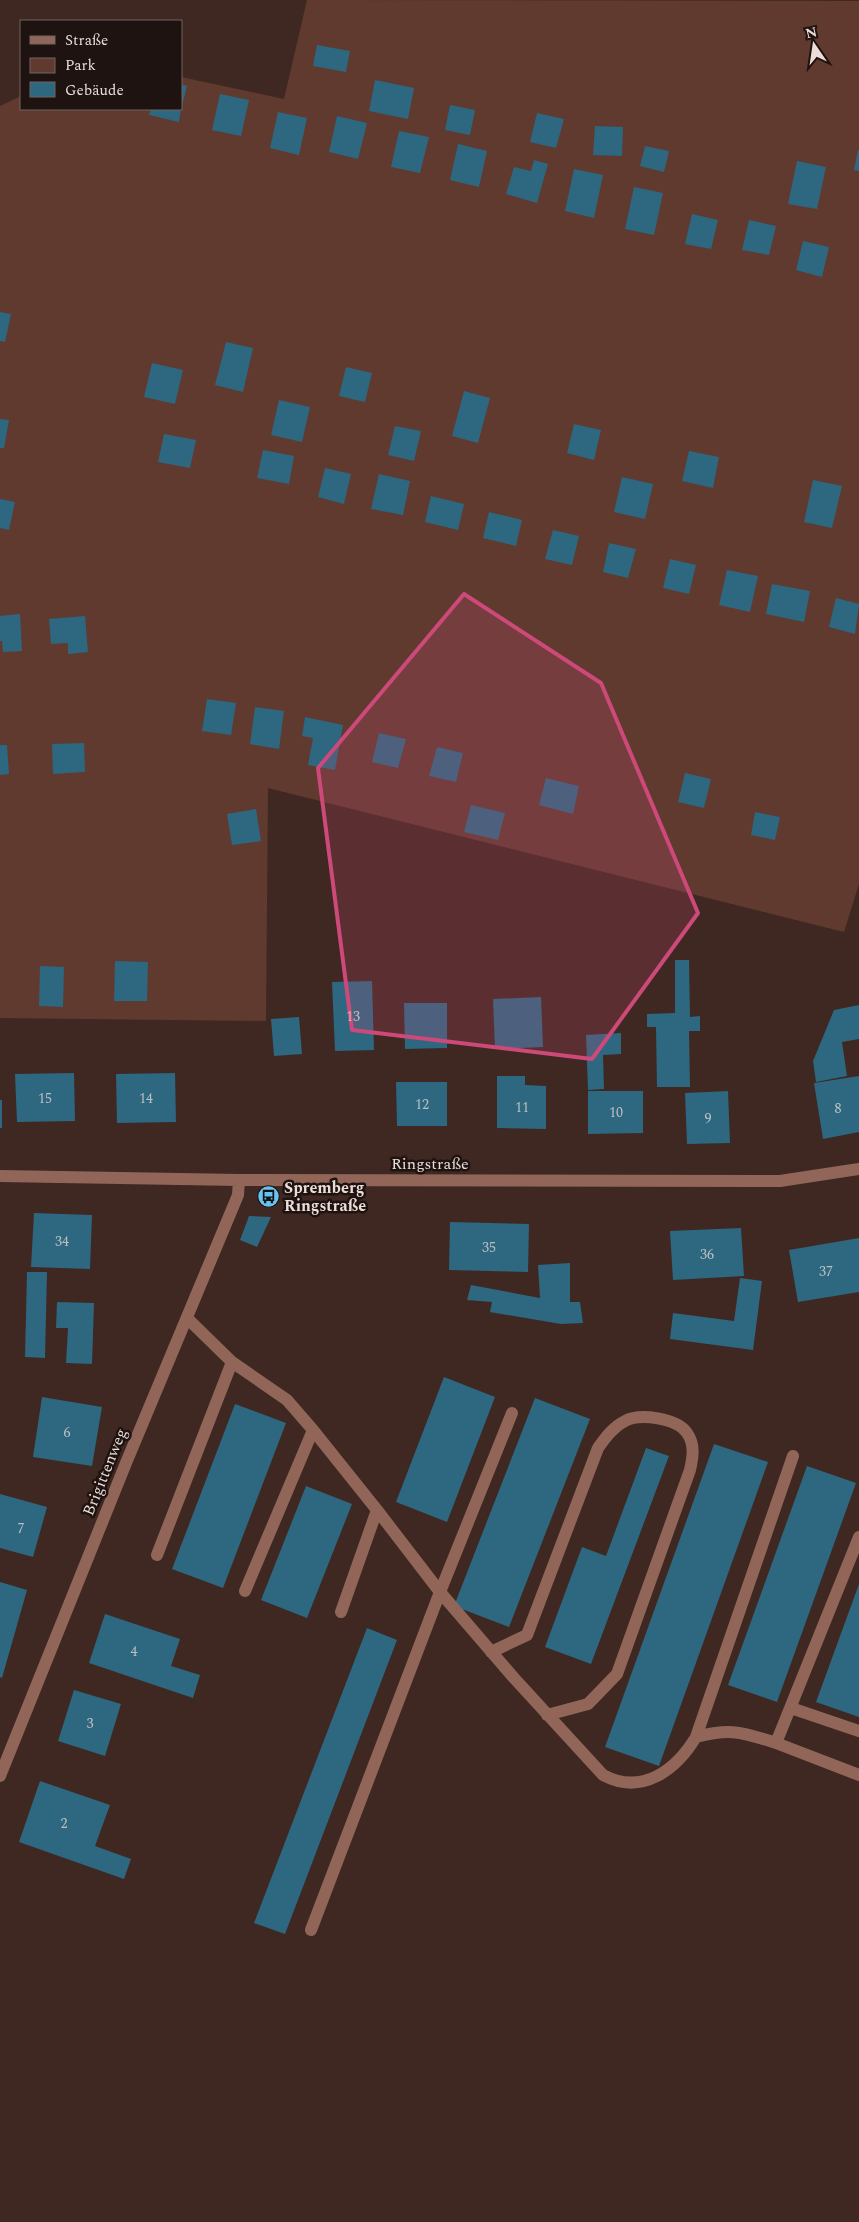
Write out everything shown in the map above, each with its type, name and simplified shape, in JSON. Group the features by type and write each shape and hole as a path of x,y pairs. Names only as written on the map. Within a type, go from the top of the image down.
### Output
{"street":[{"name":"Ringstraße","path":"0,1176 239,1180 780,1181 859,1169"},
{"name":"Brigittenweg","path":"0,1776 126,1463 238,1195 239,1180"},
{"path":"187,1318 232,1362 287,1400 377,1510 440,1592 491,1652 547,1715 603,1774 612,1780 629,1783 649,1780 669,1770 687,1752 696,1737 793,1456"},
{"path":"157,1556 232,1362"},
{"path":"311,1930 440,1592 512,1413"},
{"path":"491,1652 527,1635 598,1448 608,1432 626,1420 648,1417 672,1423 686,1431 692,1443 690,1470 617,1674 588,1704 547,1715"},
{"path":"245,1591 312,1430"},
{"path":"341,1612 377,1510"},
{"path":"776,1743 792,1708 859,1537"},
{"path":"792,1708 859,1731"},
{"path":"696,1737 722,1730 747,1734 776,1743 859,1775"}],"highlighted area":[{"path":"464,594 601,683 698,913 592,1059 352,1030 318,768"}],"green space":[{"path":"307,0 859,1 859,884 844,932 268,788 266,1021 0,1018 0,106 20,96 20,110 182,110 182,77 284,99"}],"building":[{"path":"317,45 350,51 346,72 313,66"},
{"path":"375,80 414,88 408,119 369,111"},
{"path":"182,84 187,86 182,106"},
{"path":"220,94 249,100 241,136 212,130"},
{"path":"450,105 475,110 470,135 445,130"},
{"path":"151,110 181,110 179,122 149,115"},
{"path":"278,112 307,118 299,155 270,148"},
{"path":"537,113 564,119 556,148 530,142"},
{"path":"337,116 367,123 358,159 329,152"},
{"path":"595,126 623,127 622,156 593,155"},
{"path":"399,131 429,137 420,173 391,167"},
{"path":"458,144 487,151 479,187 450,180"},
{"path":"645,146 669,151 664,172 640,166"},
{"path":"859,150 859,171 854,170"},
{"path":"534,160 548,164 537,203 506,194 514,167 531,171"},
{"path":"797,161 826,167 817,209 788,204"},
{"path":"574,169 603,175 594,218 565,211"},
{"path":"634,187 663,193 654,235 625,229"},
{"path":"692,214 718,220 711,249 685,244"},
{"path":"749,220 776,226 769,255 742,250"},
{"path":"803,241 829,247 822,277 796,270"},
{"path":"0,312 11,314 5,342 0,341"},
{"path":"226,342 253,348 243,392 215,385"},
{"path":"152,363 183,370 175,404 144,397"},
{"path":"346,367 372,373 365,402 339,396"},
{"path":"464,391 490,398 478,443 452,436"},
{"path":"279,400 310,407 302,442 271,435"},
{"path":"0,419 9,420 4,448 0,448"},
{"path":"574,424 601,430 594,460 567,453"},
{"path":"395,426 421,431 414,461 388,455"},
{"path":"164,434 196,440 190,468 158,462"},
{"path":"263,450 294,456 289,484 257,478"},
{"path":"689,451 719,457 713,488 682,481"},
{"path":"325,468 351,474 344,504 318,497"},
{"path":"379,474 410,481 403,515 371,509"},
{"path":"622,477 653,484 645,519 614,512"},
{"path":"813,480 842,486 832,528 804,522"},
{"path":"431,496 464,504 458,530 425,522"},
{"path":"0,499 15,502 9,530 0,528"},
{"path":"489,512 522,520 516,546 483,538"},
{"path":"553,530 579,536 572,565 545,559"},
{"path":"609,543 636,549 628,578 603,572"},
{"path":"670,559 696,565 689,594 663,588"},
{"path":"727,570 758,576 750,612 719,605"},
{"path":"772,584 810,591 804,622 766,614"},
{"path":"836,598 859,604 855,634 829,627"},
{"path":"20,614 22,651 3,652 2,641 0,641 0,616"},
{"path":"85,616 88,652 68,654 68,643 51,644 49,619"},
{"path":"207,699 236,703 231,735 202,731"},
{"path":"255,707 284,711 279,749 250,744"},
{"path":"305,717 343,725 335,770 308,765 313,738 302,736"},
{"path":"379,733 406,739 398,768 372,762"},
{"path":"84,743 85,772 53,774 52,744"},
{"path":"0,745 7,745 9,774 0,775"},
{"path":"437,747 463,753 456,782 429,776"},
{"path":"685,773 711,779 704,808 678,802"},
{"path":"546,778 579,786 573,814 539,805"},
{"path":"471,805 505,813 498,840 464,832"},
{"path":"256,809 261,841 232,845 227,814"},
{"path":"755,812 780,817 775,840 751,835"},
{"path":"675,960 689,960 690,1017 700,1016 700,1031 689,1031 690,1087 657,1087 656,1027 647,1027 647,1014 675,1013"},
{"path":"115,961 148,962 147,1001 114,1001"},
{"path":"40,966 64,967 63,1007 39,1006"},
{"path":"372,981 374,1050 335,1051 332,982"},
{"path":"541,997 543,1047 495,1049 493,999"},
{"path":"404,1003 447,1003 447,1048 405,1049"},
{"path":"859,1005 859,1039 842,1042 847,1076 816,1082 813,1061 834,1010"},
{"path":"299,1017 302,1054 274,1056 271,1019"},
{"path":"621,1033 621,1054 603,1055 604,1089 588,1090 586,1035"},
{"path":"74,1073 75,1121 17,1122 15,1074"},
{"path":"175,1073 176,1122 117,1123 116,1074"},
{"path":"497,1076 525,1076 525,1085 546,1086 546,1129 497,1128"},
{"path":"859,1076 859,1132 823,1139 814,1083"},
{"path":"396,1082 447,1082 447,1126 397,1126"},
{"path":"588,1091 643,1091 643,1133 588,1134"},
{"path":"728,1091 730,1143 687,1144 685,1093"},
{"path":"0,1100 2,1100 2,1128 0,1128"},
{"path":"34,1213 92,1215 90,1269 31,1267"},
{"path":"249,1216 271,1217 257,1247 240,1240"},
{"path":"450,1222 529,1224 528,1272 449,1270"},
{"path":"741,1228 744,1276 673,1280 670,1231"},
{"path":"859,1238 859,1292 798,1302 789,1250"},
{"path":"570,1263 570,1302 580,1302 583,1323 561,1324 490,1312 492,1302 467,1300 471,1285 540,1298 538,1265"},
{"path":"27,1272 47,1272 45,1358 25,1357"},
{"path":"740,1278 762,1281 753,1350 670,1339 673,1313 734,1321"},
{"path":"57,1302 94,1303 92,1364 66,1363 68,1328 56,1328"},
{"path":"444,1377 495,1397 447,1522 396,1502"},
{"path":"42,1397 102,1407 92,1466 33,1457"},
{"path":"535,1398 590,1419 509,1627 454,1606"},
{"path":"235,1404 286,1423 223,1588 172,1569"},
{"path":"714,1444 768,1462 659,1766 605,1747"},
{"path":"646,1448 669,1456 591,1664 545,1647 582,1547 606,1556"},
{"path":"807,1466 856,1483 777,1702 728,1685"},
{"path":"306,1486 352,1504 307,1618 261,1600"},
{"path":"0,1494 47,1507 33,1557 0,1548"},
{"path":"0,1582 27,1590 2,1678 0,1677"},
{"path":"859,1584 859,1717 816,1702"},
{"path":"105,1614 180,1639 171,1666 200,1675 193,1698 89,1663"},
{"path":"367,1628 397,1640 285,1934 254,1923"},
{"path":"74,1690 121,1704 105,1756 58,1741"},
{"path":"40,1781 110,1805 95,1846 131,1859 124,1879 19,1842"}],"place":[{"name":"Spremberg Ringstraße","path":"268,1197"}]}
